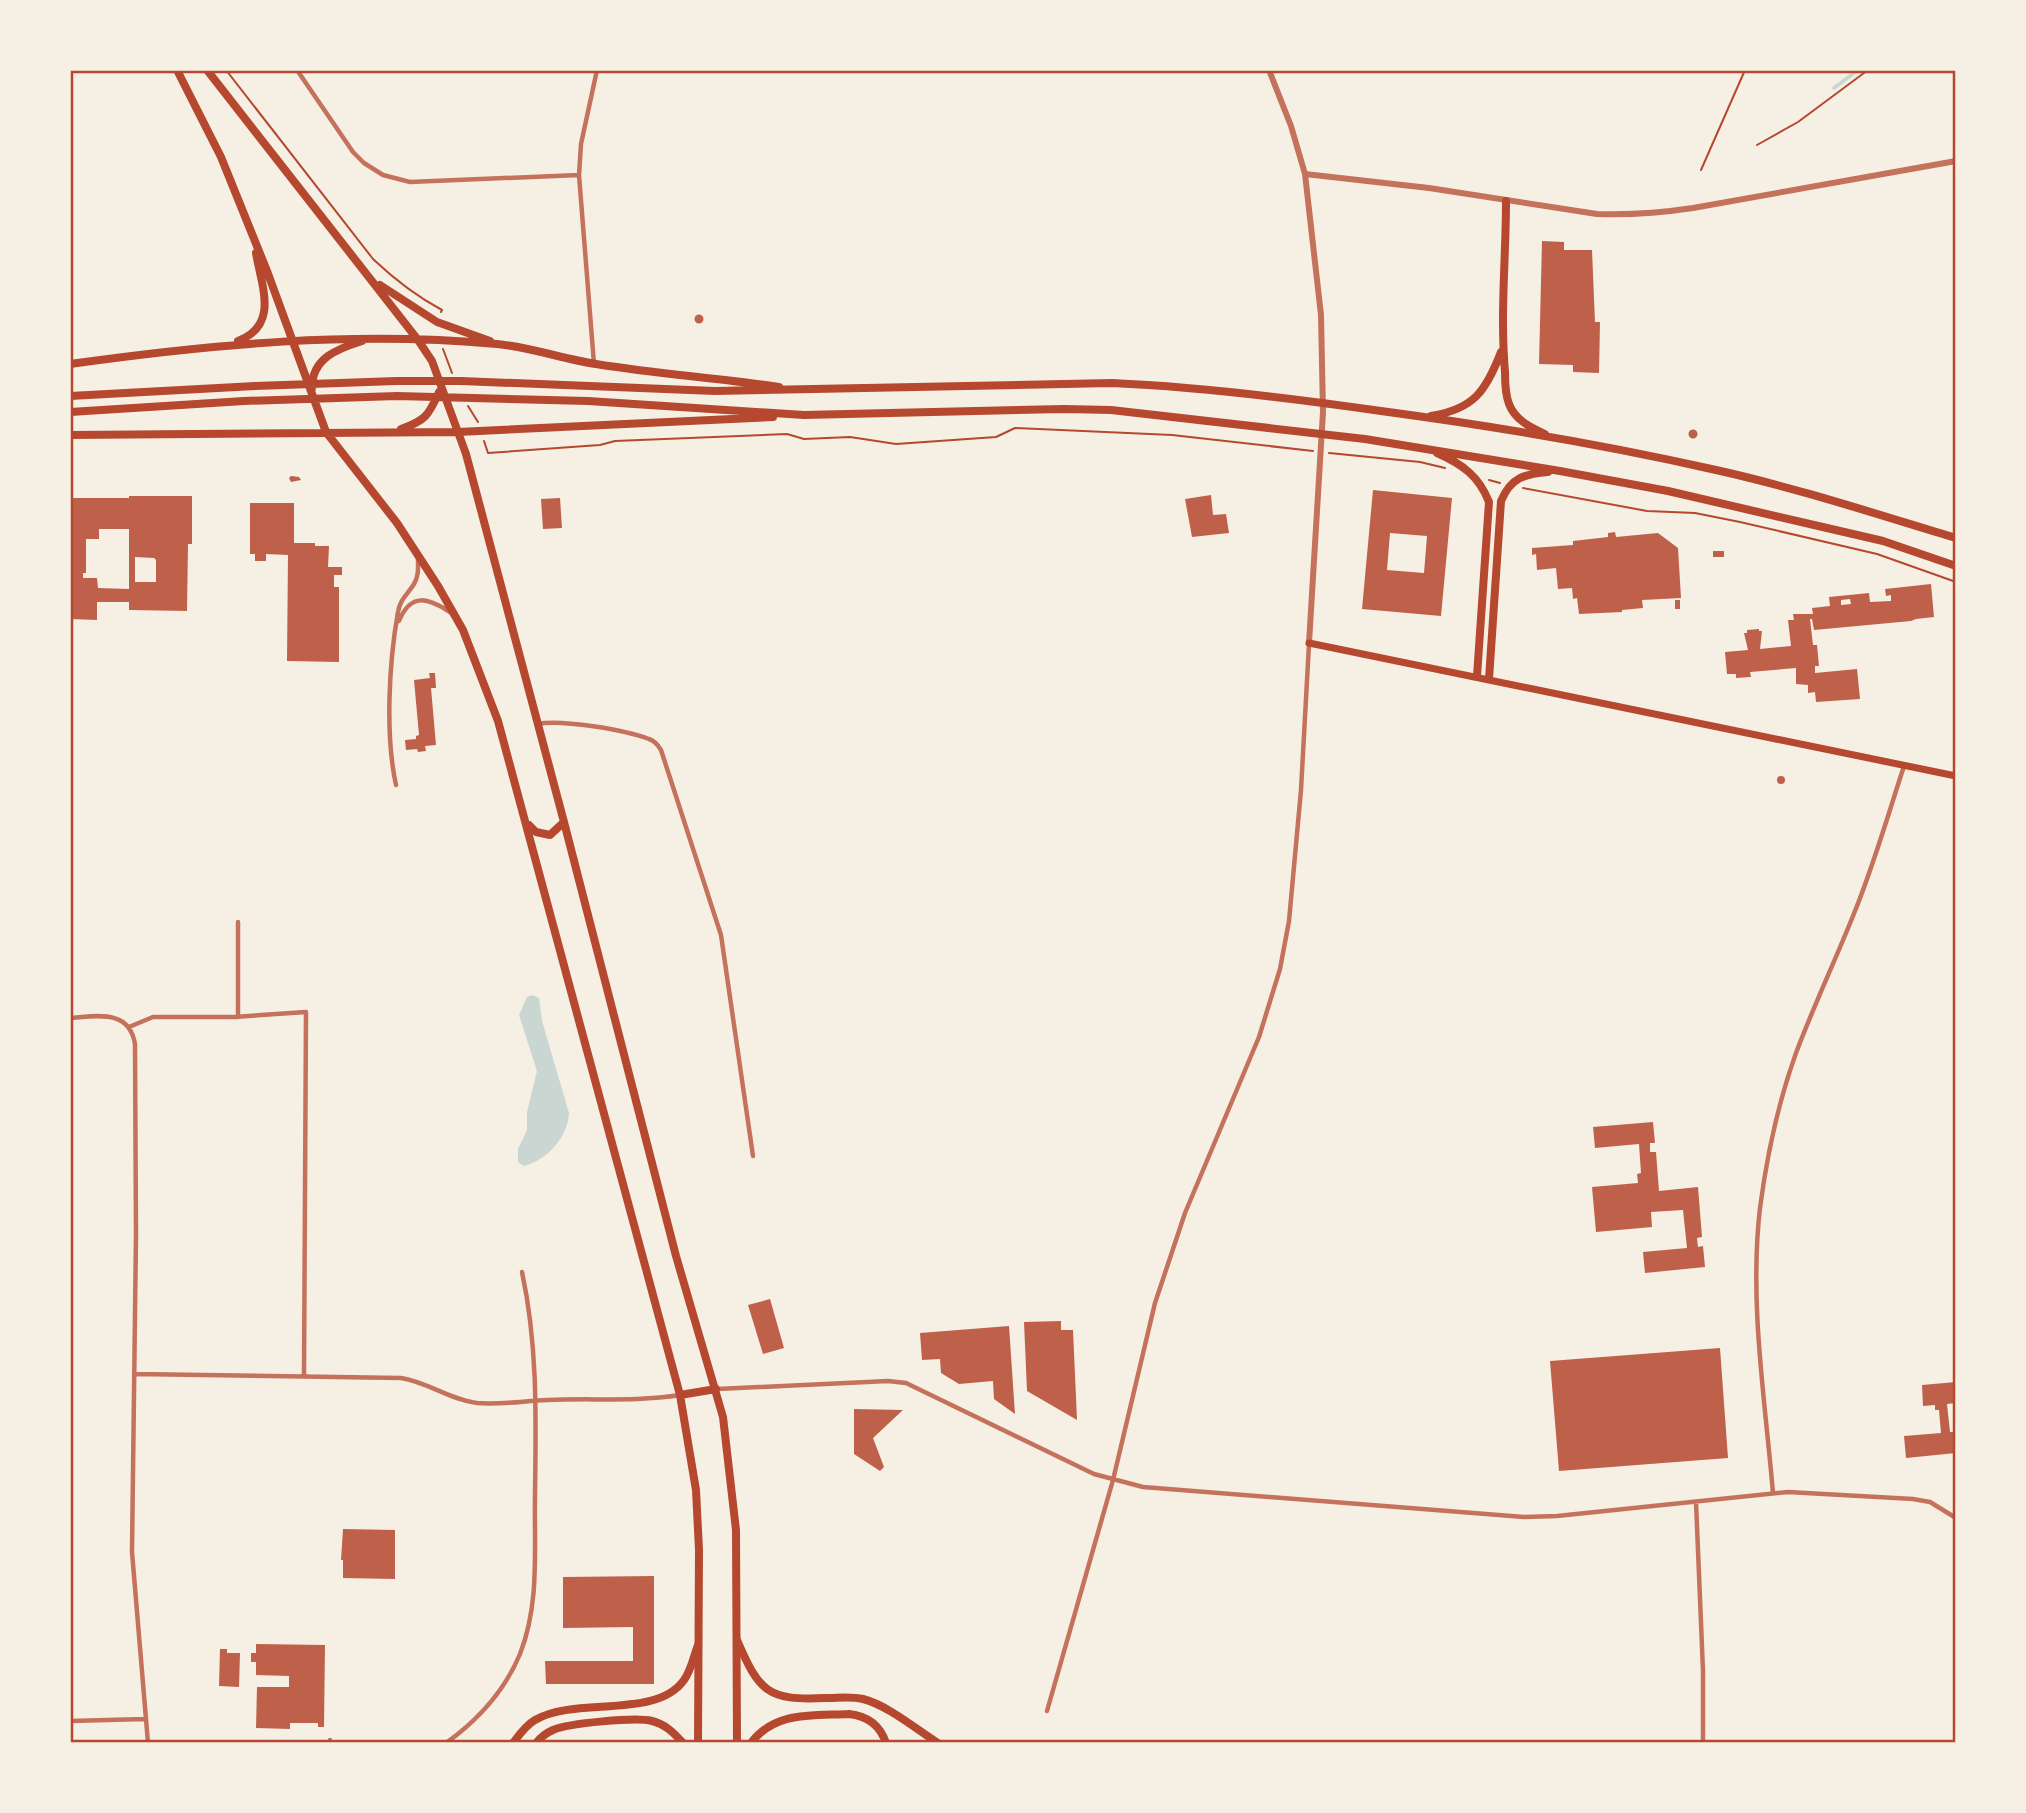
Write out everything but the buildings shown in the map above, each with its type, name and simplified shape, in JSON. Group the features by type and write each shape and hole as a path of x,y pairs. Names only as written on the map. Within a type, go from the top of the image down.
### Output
{"main road":[{"path":"177,70 221,157 277,296 326,432 419,555 454,614 481,672 494,709 680,1395 696,1490 699,1560 698,1743"},
{"path":"207,70 418,340 432,361 458,432 564,822 676,1256 727,1435 736,1530 737,1743"},
{"path":"1506,201 1503,349 1508,403 1520,420 1554,438"},
{"path":"232,344 256,331 264,319 253,236"},
{"path":"368,274 389,293 437,322 500,344 594,364 807,391"},
{"path":"70,364 232,344 291,340 368,339 500,344"},
{"path":"315,405 312,377 321,360 368,339"},
{"path":"1425,417 1452,412 1475,399 1486,386 1503,349"},
{"path":"70,396 396,381 715,391 1112,383 1252,393 1554,438 1691,465 1765,482 1956,538"},
{"path":"393,432 426,418 442,387"},
{"path":"70,412 244,401 397,396 588,401 804,415"},
{"path":"70,435 458,432 804,415 1064,409 1122,411 1365,439 1668,491 1883,541 1956,566"},
{"path":"1425,448 1466,468 1480,483 1489,502 1477,676"},
{"path":"1489,678 1501,501 1509,485 1517,478 1526,474 1560,471"},
{"path":"1310,643 1956,776"},
{"path":"527,823 536,832 550,835 564,822"},
{"path":"680,1395 716,1389"},
{"path":"737,1640 755,1678 778,1696 800,1700 846,1697 869,1701 938,1743"},
{"path":"513,1743 529,1724 559,1710 646,1701 666,1694 684,1680 698,1645"},
{"path":"751,1743 762,1730 779,1720 849,1714 859,1715 873,1723 886,1743"},
{"path":"536,1743 543,1735 560,1727 634,1719 654,1721 672,1731 683,1743"}],"street":[{"path":"297,70 353,152 383,176 410,182 579,175"},
{"path":"594,364 579,175 581,144 597,70"},
{"path":"1047,1711 1113,1480 1147,1331 1169,1259 1185,1213 1259,1037 1280,969 1289,922 1310,643 1323,412 1323,349 1305,174 1291,127 1269,70"},
{"path":"1305,174 1429,188 1597,214 1664,213 1956,161"},
{"path":"396,785 391,746 393,656 400,604 415,583 419,555"},
{"path":"396,628 406,607 417,601 427,600 454,614"},
{"path":"537,724 548,722 592,727 651,739 661,750 721,935 753,1156"},
{"path":"1773,1493 1756,1273 1760,1209 1767,1164 1780,1105 1796,1054 1864,887 1905,764"},
{"path":"238,922 238,1017"},
{"path":"129,1027 152,1017 238,1017 306,1012 304,1376"},
{"path":"70,1018 117,1018 129,1027 135,1044 132,1552 148,1743"},
{"path":"446,1743 475,1719 502,1688 519,1656 529,1624 534,1581 536,1401 532,1331 522,1272"},
{"path":"134,1374 415,1380 476,1403 656,1399 680,1395"},
{"path":"716,1389 888,1381 906,1383 1084,1469 1143,1487 1524,1517 1773,1493 1829,1493 1930,1502 1956,1518"},
{"path":"1696,1502 1703,1743"},
{"path":"70,1721 145,1720"}],"path":[{"path":"226,70 373,259 420,298 442,310"},
{"path":"1701,170 1745,70"},
{"path":"1757,145 1798,122 1868,70"},
{"path":"488,453 600,445 615,441 787,434 804,439 869,438 895,444 996,437 1014,428 1172,435 1262,445"},
{"path":"1368,457 1420,462 1444,467 1452,472"},
{"path":"1487,479 1499,483"},
{"path":"1517,487 1647,511 1695,513 1741,522 1877,554 1956,582"}],"shaded area":[{"path":"532,995 539,998 542,1021 569,1113 565,1131 555,1146 541,1159 524,1166 518,1162 518,1149 527,1130 527,1112 537,1071 519,1015 527,997"}],"waterway":[{"path":"1834,88 1858,70"}]}
